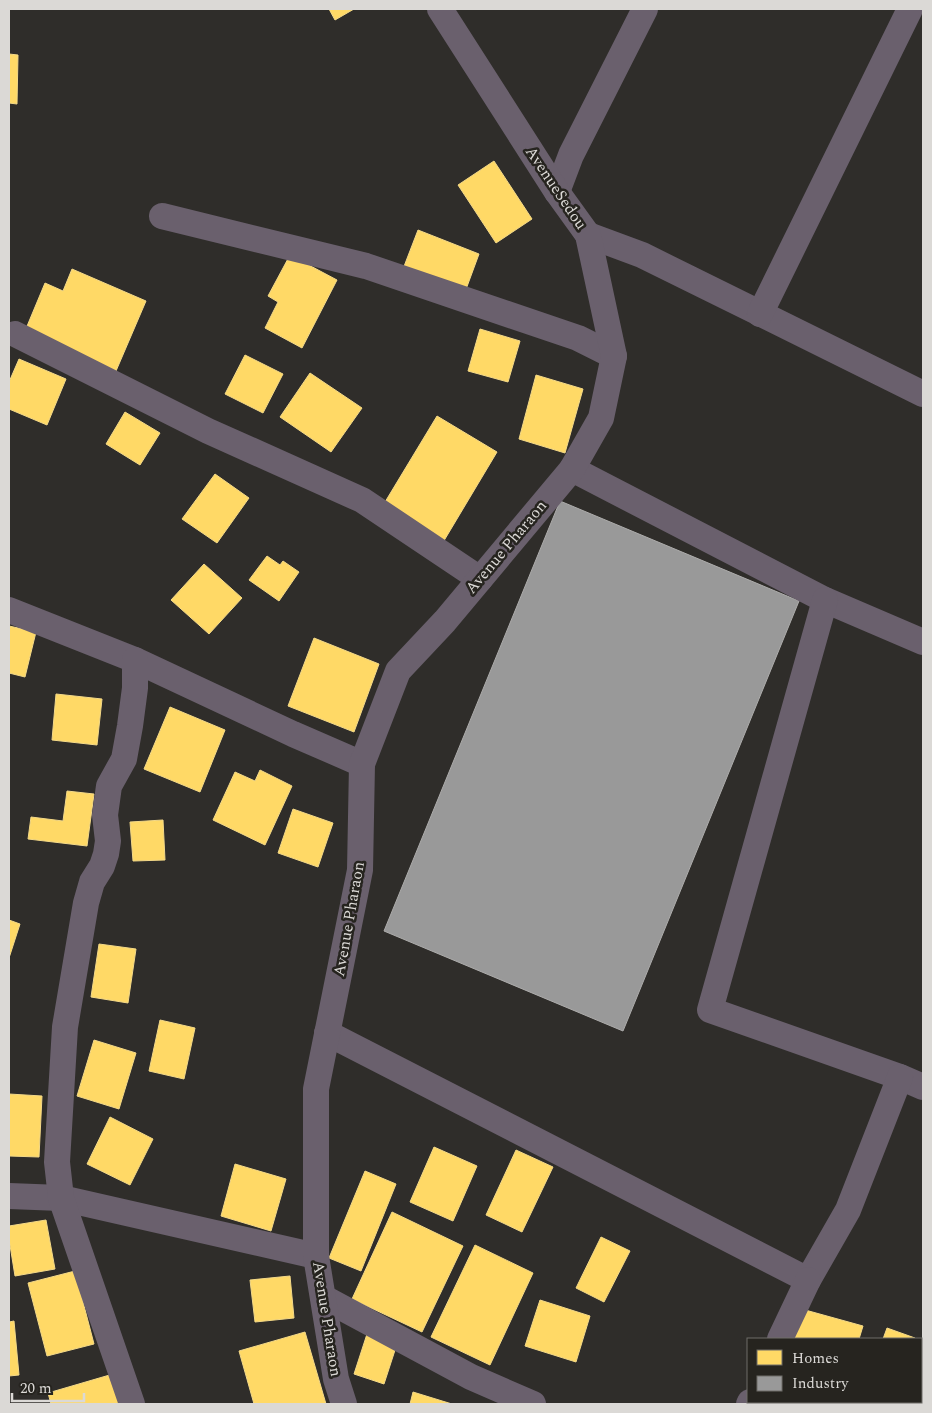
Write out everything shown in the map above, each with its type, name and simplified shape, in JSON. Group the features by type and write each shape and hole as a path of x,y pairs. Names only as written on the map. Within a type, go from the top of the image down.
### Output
{"street":[{"name":"AvenueSedou","path":"440,9 557,192 588,235 614,356 601,418 572,469"},
{"path":"557,192 572,155 645,9"},
{"path":"760,314 910,9"},
{"path":"162,216 366,266 578,338 614,356"},
{"path":"588,235 642,256 923,394"},
{"path":"15,334 208,431 362,500 480,579"},
{"path":"572,469 825,600 923,642"},
{"name":"Avenue Pharaon","path":"344,1404 336,1379 316,1256 316,1089 360,870 362,764 398,671 445,621 572,469"},
{"path":"780,1338 808,1280 848,1210 912,1082 710,1010 825,600"},
{"path":"9,610 135,660 362,764"},
{"path":"132,1404 61,1198 57,1162 65,1027 86,903 92,882 102,866 106,854 108,841 105,815 109,786 121,766 125,751 135,688 135,660"},
{"path":"327,1033 808,1280"},
{"path":"9,1196 61,1198 316,1256"},
{"path":"324,1298 471,1377 533,1404"}],"building: Homes":[{"path":"329,9 354,9 335,20"},
{"path":"9,54 18,55 17,104 9,103"},
{"path":"494,161 532,219 496,243 458,185"},
{"path":"418,230 479,254 465,292 403,269"},
{"path":"290,255 337,280 302,348 265,328 278,302 268,296"},
{"path":"72,269 146,301 116,371 25,331 45,283 63,291"},
{"path":"480,329 520,341 508,382 468,371"},
{"path":"245,355 283,374 263,413 225,394"},
{"path":"19,359 66,379 47,425 9,409 9,382"},
{"path":"310,373 362,408 331,452 280,417"},
{"path":"536,375 583,389 565,453 519,439"},
{"path":"125,412 160,433 140,465 106,444"},
{"path":"437,416 497,452 442,544 382,507"},
{"path":"215,474 249,498 217,543 182,519"},
{"path":"267,556 280,565 283,561 299,572 279,601 249,580"},
{"path":"204,564 242,598 209,634 171,600"},
{"path":"9,626 36,632 25,677 9,673"},
{"path":"314,638 379,664 354,732 288,706"},
{"path":"56,694 102,699 97,745 52,740"},
{"path":"170,707 225,730 200,792 144,769"},
{"path":"260,770 292,786 265,845 213,820 235,772 255,781"},
{"path":"67,791 94,794 87,846 28,839 31,817 63,821"},
{"path":"293,809 333,823 318,867 278,853"},
{"path":"163,820 165,860 133,861 130,822"},
{"path":"9,920 20,924 9,958"},
{"path":"99,944 136,949 128,1003 91,997"},
{"path":"160,1020 195,1028 184,1079 149,1071"},
{"path":"94,1040 136,1053 119,1109 77,1096"},
{"path":"9,1094 42,1096 39,1157 9,1156"},
{"path":"110,1117 153,1139 130,1185 87,1164"},
{"path":"434,1147 477,1166 453,1221 410,1202"},
{"path":"516,1150 553,1167 522,1232 486,1215"},
{"path":"235,1164 286,1179 271,1231 221,1216"},
{"path":"365,1171 396,1184 361,1271 329,1258"},
{"path":"392,1212 463,1246 422,1332 352,1299"},
{"path":"46,1220 55,1269 15,1276 9,1239 9,1226"},
{"path":"601,1237 630,1251 604,1302 576,1288"},
{"path":"475,1245 533,1273 490,1365 431,1337"},
{"path":"75,1271 94,1344 47,1356 28,1283"},
{"path":"290,1276 294,1318 255,1322 250,1280"},
{"path":"540,1300 590,1316 576,1362 525,1346"},
{"path":"798,1308 863,1326 859,1338 789,1338"},
{"path":"14,1321 19,1375 9,1376 9,1322"},
{"path":"887,1328 915,1338 883,1338"},
{"path":"305,1332 326,1404 254,1404 239,1351"},
{"path":"367,1334 397,1344 384,1384 354,1374"},
{"path":"923,1372 923,1404 904,1404 922,1403"},
{"path":"113,1374 122,1404 51,1404 48,1393"},
{"path":"413,1392 452,1404 410,1404"}],"building: Industry":[{"path":"560,501 799,601 623,1031 384,931"}]}
